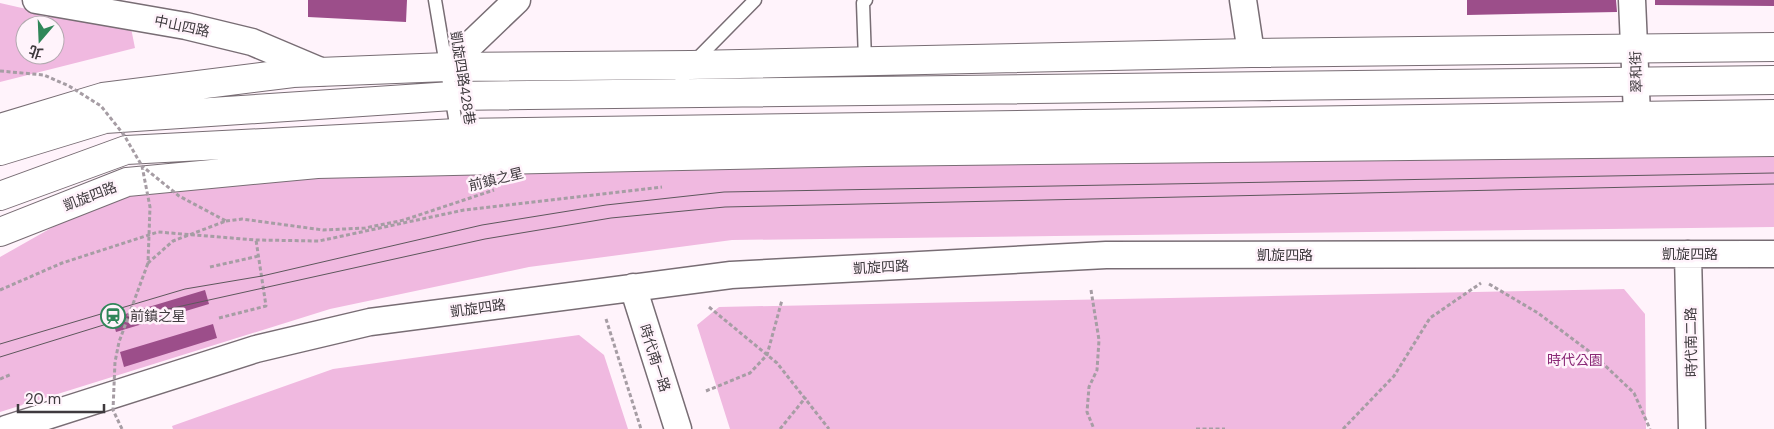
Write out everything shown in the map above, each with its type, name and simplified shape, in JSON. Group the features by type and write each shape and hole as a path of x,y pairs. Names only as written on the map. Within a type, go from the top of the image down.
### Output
{"street":[{"name":"中山四路","path":"36,0 186,26 252,42 323,72"},
{"path":"447,66 517,0"},
{"path":"1243,0 1251,53"},
{"name":"翠和街","path":"1632,0 1637,82 1638,144"},
{"path":"0,128 103,97 293,73 447,66 691,65 1251,53 1774,47"},
{"path":"0,151 105,119 452,96 1774,80"},
{"path":"0,196 126,150 457,133 1774,114"},
{"name":"凱旋四路","path":"0,232 127,182 317,164 868,152 1774,142"},
{"name":"時代南二路","path":"1688,254 1692,429"},
{"name":"凱旋四路","path":"6,429 256,349 370,322 731,275 1106,255 1774,254"},
{"name":"時代南一路","path":"633,287 678,429"}],"lane":[{"name":"凱旋四路428巷","path":"435,0 452,96 457,133 458,161"},
{"path":"675,92 691,65 755,0"},
{"path":"865,60 863,3 866,0"}],"path":[{"name":"前鎮之星","path":"0,71 44,75 69,86 101,106 124,134 142,166 150,206 148,263 119,342 115,362 113,410 122,429"},
{"name":"前鎮之星","path":"142,166 179,196 226,221"},
{"path":"638,184 656,188"},
{"path":"0,290 62,263 158,232 256,240 319,241 464,210 664,187"},
{"name":"前鎮之星","path":"148,263 173,242 226,221 242,220 323,230 365,228 404,220 499,189"},
{"path":"219,318 266,306 256,240"},
{"path":"210,267 259,256"},
{"path":"1343,429 1394,376 1430,318 1484,281 1538,313 1594,354 1634,393 1650,429"},
{"path":"1092,290 1099,340 1097,370 1089,387 1087,412 1094,429"},
{"path":"706,391 750,373 767,355 783,296"},
{"path":"706,304 777,363 829,429"},
{"path":"605,314 641,429"},
{"path":"0,379 12,374"},
{"path":"780,429 806,398"},
{"path":"1196,429 1225,429"}],"green space":[{"path":"0,3 53,15 15,15 15,65 65,65 65,17 131,28 135,48 0,82"},
{"path":"1774,149 1774,227 732,240 529,267 330,309 0,412 0,257 83,210 133,194 316,177 459,175 720,165"},
{"name":"時代公園","path":"1624,289 1645,314 1646,429 730,429 697,325 719,307"},
{"path":"579,335 604,355 628,429 173,429 172,426 333,369"}],"building":[{"path":"308,0 407,0 406,22 308,17"},
{"path":"1467,0 1616,0 1617,12 1467,15"},
{"path":"1655,0 1774,0 1774,6 1655,5"},
{"name":"前鎮之星","path":"205,290 209,304 116,332 112,318"},
{"name":"前鎮之星","path":"213,324 217,338 124,367 120,352"}],"tram line":[{"path":"0,344 185,289 262,276 482,225 606,205 724,192 1774,173"},
{"path":"0,357 123,319 485,239 611,218 725,207 1774,184"}],"place":[{"name":"前鎮之星","path":"113,316"}]}
